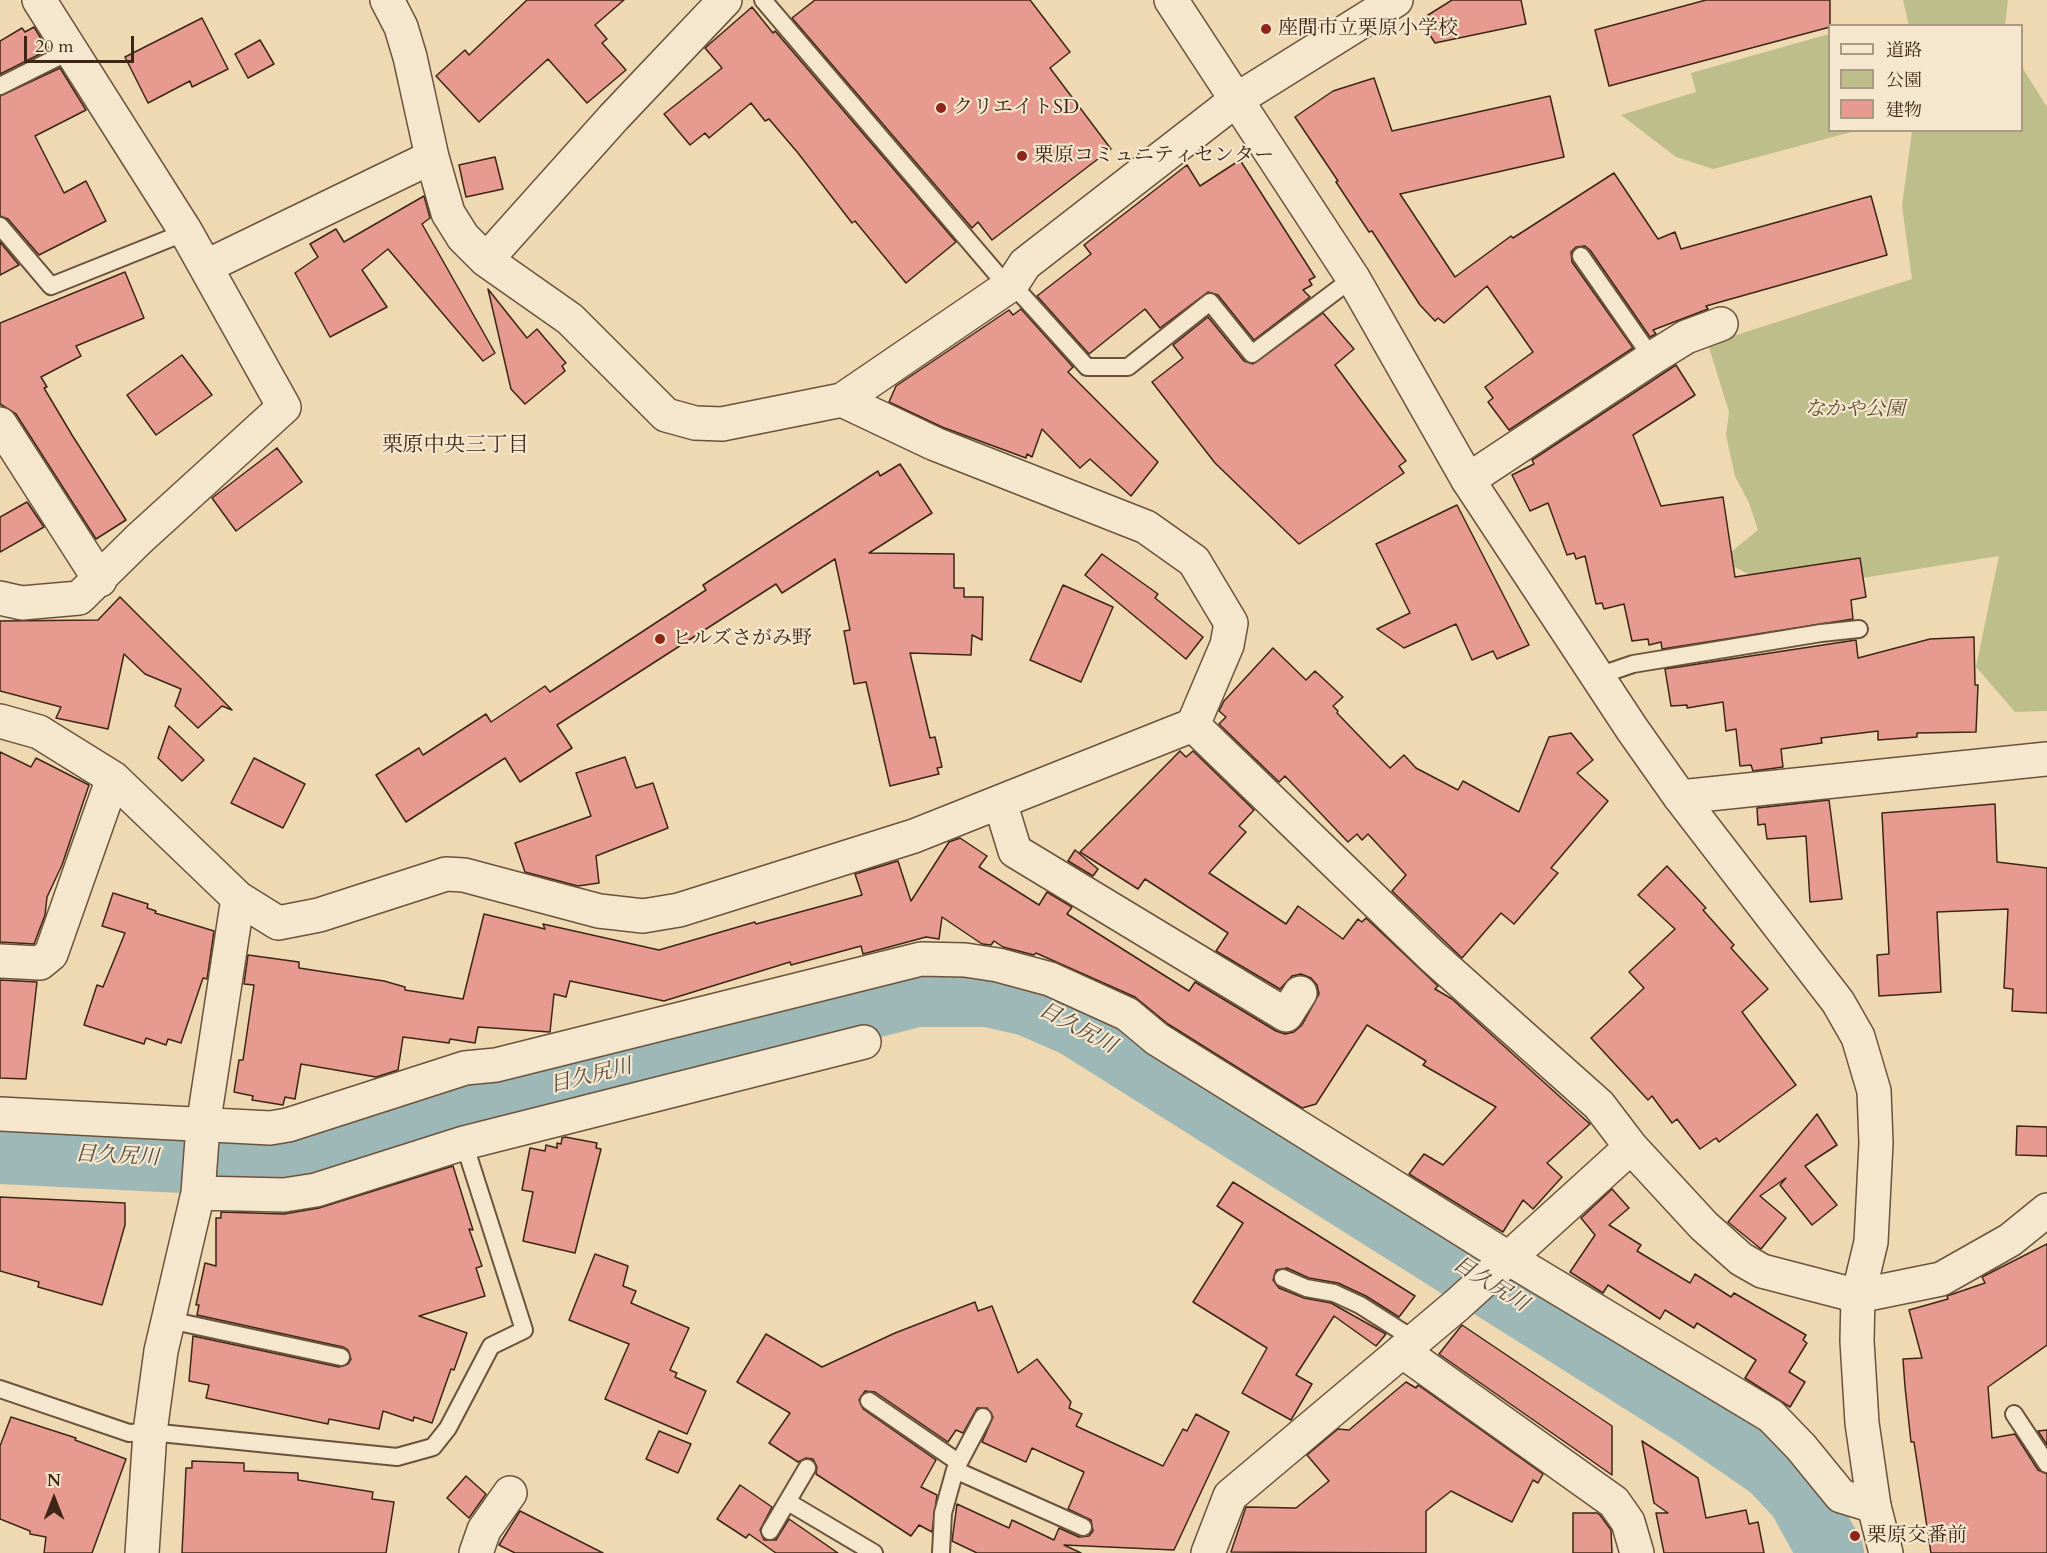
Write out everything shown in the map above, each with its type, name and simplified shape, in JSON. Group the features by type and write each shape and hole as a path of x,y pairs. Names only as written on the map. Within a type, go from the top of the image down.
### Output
{"street":[{"path":"0,598 22,603 79,598 100,580 139,539 284,407 207,266 39,0"},
{"path":"387,0 401,27 410,57 432,156 448,213 462,237 486,260 570,319 666,415 695,423 722,424 842,400 1012,284 1025,264 1236,100 1396,0"},
{"path":"486,260 614,117 725,0"},
{"path":"1171,0 1353,278 1468,480 1680,797 1838,1002 1858,1037 1874,1091 1876,1143 1871,1242 1858,1296 1857,1341 1862,1423 1874,1506 1886,1553"},
{"path":"207,266 432,156"},
{"path":"1468,480 1686,337 1721,324"},
{"path":"0,721 39,732 113,778 238,898 278,923 319,915 446,874 464,875 599,911 644,916 679,910 914,836 1193,725 1227,645 1231,623 1194,561 1146,527 935,444 842,400"},
{"path":"0,424 100,580"},
{"path":"1193,725 1432,956 1599,1105 1631,1147 1704,1226 1741,1259 1762,1271 1858,1296 1941,1279 2010,1240 2047,1210"},
{"path":"1680,797 2047,759"},
{"path":"0,961 40,963 51,954 113,778"},
{"path":"999,802 1015,851 1286,1015 1300,993"},
{"path":"141,1553 150,1432 161,1351 170,1320 198,1188 202,1132 238,898"},
{"path":"0,1114 202,1132 270,1128 288,1125 465,1068 496,1065 921,958 965,960 1050,979 1127,1014 1157,1039 1505,1261 1771,1416 1801,1446 1841,1496 1874,1506"},
{"path":"198,1188 284,1195 316,1190 465,1143 864,1042"},
{"path":"1208,1553 1230,1496 1464,1298 1631,1147"},
{"path":"1408,1345 1614,1502 1628,1522 1637,1553"},
{"path":"476,1553 484,1530 510,1493"}],"lane":[{"path":"763,0 1002,280 1012,284 1087,368 1128,368 1210,302 1252,354 1353,278"},
{"path":"0,86 72,50"},
{"path":"0,226 51,286 186,232"},
{"path":"1581,256 1652,358"},
{"path":"1598,676 1645,662 1821,633 1859,629"},
{"path":"2,1395 129,1433 150,1432 397,1457 433,1446 448,1428 491,1347 525,1329 465,1143"},
{"path":"1283,1278 1306,1288 1334,1293 1360,1305 1408,1345"},
{"path":"170,1320 340,1357"},
{"path":"869,1401 957,1466 1083,1527"},
{"path":"2014,1414 2047,1464"},
{"path":"941,1553 944,1513 957,1466 983,1417"},
{"path":"770,1531 807,1468"},
{"path":"788,1502 874,1553"}],"green space":[{"path":"1903,0 2008,0 2005,24 1909,24"},
{"path":"1828,34 1828,132 1851,132 1713,169 1676,157 1621,115 1696,92 1691,73"},
{"name":"なかや公園","path":"2023,69 2047,107 2047,711 2015,712 1976,667 1999,556 1781,591 1721,560 1758,530 1749,503 1735,476 1726,435 1729,412 1708,344 1912,279 1902,206 1912,132 2023,132"}],"building":[{"path":"527,0 624,0 595,25 607,39 602,43 626,70 587,103 548,59 479,122 436,76 465,50 469,55"},
{"path":"815,0 1030,0 1070,52 1050,68 1111,149 992,240 978,222 972,228 792,18"},
{"path":"1452,0 1521,0 1526,24 1435,43 1420,20"},
{"path":"1706,0 1830,0 1828,28 1609,86 1595,30"},
{"path":"752,7 956,242 906,283 855,221 852,223 769,119 765,121 751,103 709,138 705,133 690,145 664,114 722,68 705,48"},
{"path":"202,18 228,69 192,87 190,81 148,103 125,57"},
{"path":"34,27 48,50 0,74 0,41 22,28 25,32"},
{"path":"260,40 274,64 248,78 235,54"},
{"path":"60,68 86,110 35,136 64,193 86,181 106,221 39,255 8,219 0,216 0,96"},
{"path":"1374,78 1392,131 1550,96 1564,157 1400,194 1455,277 1511,236 1513,238 1614,173 1658,239 1675,232 1681,249 1871,196 1887,255 1706,306 1708,309 1653,330 1656,334 1650,337 1590,250 1585,246 1576,247 1571,252 1572,262 1633,348 1509,430 1488,402 1493,398 1485,387 1533,352 1487,286 1444,323 1438,318 1435,321 1420,305 1372,231 1369,232 1295,117 1333,91"},
{"path":"495,157 503,189 466,197 459,165"},
{"path":"1240,160 1315,277 1309,280 1312,285 1303,290 1310,297 1254,340 1218,295 1208,292 1160,328 1145,309 1089,354 1037,296 1091,254 1084,245 1187,165 1200,186"},
{"path":"424,196 430,218 422,224 495,353 483,361 388,249 362,270 387,307 330,337 295,273 318,257 310,244 336,229 344,242"},
{"path":"0,242 19,265 0,275"},
{"path":"125,272 144,318 76,346 81,356 41,377 47,387 44,388 126,520 96,539 16,414 0,404 0,323"},
{"path":"488,289 527,338 537,329 566,363 562,366 565,371 525,404 511,389"},
{"path":"1021,309 1073,367 1068,372 1158,462 1131,496 1090,459 1080,468 1042,429 1032,457 1027,454 1026,458 942,427 889,402 896,386 1009,310 1013,315"},
{"path":"1323,313 1354,349 1335,365 1406,461 1399,466 1404,473 1299,544 1215,463 1152,382 1183,358 1173,345 1208,317 1244,361 1253,364"},
{"path":"182,355 212,395 156,435 127,395"},
{"path":"1676,365 1695,395 1633,435 1661,506 1723,497 1735,577 1860,558 1866,597 1851,600 1853,619 1662,649 1661,642 1649,645 1648,639 1632,641 1624,604 1604,609 1602,603 1596,604 1585,556 1576,559 1574,553 1567,555 1548,503 1530,511 1512,475 1534,464 1532,460"},
{"path":"277,448 302,482 236,531 212,498"},
{"path":"900,464 932,513 869,553 954,554 954,588 964,588 964,597 983,597 982,640 972,635 971,655 910,653 930,738 935,737 942,767 937,768 939,774 890,786 866,682 854,684 844,631 850,630 835,559 782,593 776,584 557,725 572,748 520,782 505,758 406,822 376,775 419,748 423,755 486,714 491,722 545,686 550,692 706,590 703,585 878,471 880,476"},
{"path":"27,502 44,527 0,552 0,517"},
{"path":"1457,505 1529,645 1497,659 1493,651 1472,660 1456,624 1404,648 1377,629 1410,613 1376,544"},
{"path":"1102,554 1158,594 1155,598 1203,637 1186,659 1085,575"},
{"path":"1063,585 1113,607 1081,682 1030,660"},
{"path":"120,597 232,710 222,706 198,728 175,706 181,689 145,674 124,654 108,729 56,718 61,707 0,691 0,621 98,620"},
{"path":"1974,637 1975,685 1978,685 1976,732 1917,733 1917,737 1878,740 1878,731 1821,738 1822,743 1781,749 1783,767 1753,771 1751,765 1740,766 1736,729 1726,731 1723,702 1687,708 1687,705 1671,706 1665,669 1856,640 1858,658 1930,639"},
{"path":"1273,648 1306,680 1315,671 1343,697 1333,706 1338,711 1337,713 1390,768 1404,755 1416,768 1458,790 1463,781 1519,812 1549,737 1571,733 1593,760 1577,773 1608,801 1551,868 1558,873 1514,924 1501,913 1462,958 1392,891 1406,875 1368,834 1362,840 1357,834 1348,842 1285,776 1279,782 1219,724 1226,717 1219,711 1224,701"},
{"path":"169,726 204,760 182,781 158,758"},
{"path":"1180,751 1186,757 1193,751 1254,810 1239,826 1246,832 1209,873 1286,924 1298,906 1343,939 1358,919 1362,922 1366,918 1438,986 1435,989 1452,999 1590,1124 1547,1163 1562,1177 1533,1209 1523,1200 1503,1232 1409,1174 1424,1154 1443,1165 1496,1107 1423,1065 1426,1061 1367,1025 1316,1104 1302,1108 1168,1024 1135,997 1036,953 1034,955 1003,947 994,941 991,945 982,944 942,917 939,939 926,937 863,954 861,946 791,965 790,962 664,1001 570,981 566,997 554,994 550,1032 478,1027 475,1043 450,1039 449,1043 403,1037 398,1070 376,1077 301,1064 295,1099 285,1097 283,1105 252,1100 253,1096 234,1092 239,1060 243,1060 254,985 244,984 248,955 299,962 299,968 384,981 405,987 405,990 463,999 484,914 545,929 543,924 659,950 755,922 756,924 862,895 855,874 898,861 911,901 949,842 960,838 987,856 979,867 1039,905 1047,892 1072,907 1067,914 1189,991 1195,982 1276,1031 1285,1034 1294,1032 1302,1025 1319,994 1317,985 1311,978 1301,974 1292,976 1280,989 1216,951 1228,933 1145,879 1138,889 1080,852"},
{"path":"0,752 31,767 36,758 89,785 62,865 47,897 45,915 34,944 0,942"},
{"path":"625,757 636,788 653,783 668,828 596,856 599,883 578,886 525,872 515,843 591,816 576,773"},
{"path":"254,758 305,784 283,828 231,803"},
{"path":"1829,800 1842,899 1810,902 1806,836 1767,839 1765,824 1758,825 1757,808"},
{"path":"1995,804 1997,862 2047,868 2047,1013 2012,1011 2013,989 2004,988 2008,909 1937,912 1941,992 1879,996 1877,955 1889,954 1882,813"},
{"path":"1075,850 1098,869 1093,876 1068,861"},
{"path":"1667,866 1706,908 1703,910 1734,945 1731,948 1768,989 1742,1012 1796,1085 1719,1142 1716,1138 1700,1149 1677,1119 1672,1123 1652,1096 1648,1100 1591,1038 1644,988 1629,972 1675,929 1638,895"},
{"path":"113,893 148,904 147,908 156,911 155,913 214,931 207,979 203,978 181,1043 168,1039 166,1045 146,1038 144,1044 84,1025 97,985 103,987 125,933 102,926"},
{"path":"0,980 37,982 26,1079 0,1078"},
{"path":"1817,1114 1837,1145 1805,1166 1837,1205 1812,1225 1780,1185 1786,1178 1760,1196 1786,1218 1761,1249 1728,1222"},
{"path":"2017,1126 2047,1127 2047,1156 2016,1155"},
{"path":"562,1138 597,1143 596,1148 601,1149 575,1253 523,1241 533,1192 522,1190 530,1148 545,1151 546,1145 557,1148 557,1143 561,1144"},
{"path":"453,1166 473,1230 469,1229 482,1266 476,1268 485,1296 419,1316 467,1333 454,1370 451,1369 432,1423 414,1417 413,1421 383,1411 379,1429 329,1419 328,1424 206,1398 209,1385 189,1381 193,1336 339,1367 348,1364 351,1359 348,1350 343,1347 197,1315 199,1305 196,1305 205,1263 216,1266 216,1218 221,1218 221,1212 284,1214 319,1208"},
{"path":"1233,1182 1415,1296 1399,1317 1366,1296 1338,1283 1309,1278 1287,1268 1276,1270 1273,1280 1279,1288 1304,1298 1331,1303 1386,1334 1376,1346 1334,1316 1296,1375 1312,1384 1291,1420 1242,1393 1267,1348 1193,1302 1243,1223 1217,1206"},
{"path":"1612,1189 1629,1208 1609,1225 1641,1245 1637,1251 1690,1283 1695,1274 1731,1297 1734,1293 1806,1335 1803,1340 1807,1343 1789,1372 1805,1382 1790,1407 1745,1378 1756,1360 1697,1323 1694,1328 1665,1310 1660,1319 1608,1285 1603,1293 1570,1272 1595,1235 1581,1218"},
{"path":"0,1197 125,1203 125,1225 102,1305 38,1287 39,1282 0,1271"},
{"path":"2047,1244 2047,1345 1988,1387 1992,1438 2015,1434 2038,1470 2047,1474 2047,1553 1931,1553 1914,1442 1911,1442 1905,1387 1903,1359 1922,1358 1909,1310 1948,1299 1947,1296 1985,1283 1982,1277"},
{"path":"595,1254 628,1266 623,1286 636,1291 631,1303 689,1328 670,1370 677,1373 675,1377 706,1391 687,1434 605,1399 629,1344 569,1320"},
{"path":"975,1302 978,1311 992,1306 1018,1373 1037,1359 1071,1402 1069,1408 1082,1414 1076,1426 1163,1466 1183,1429 1187,1431 1196,1414 1229,1432 1174,1550 1064,1545 1081,1553 977,1553 952,1541 957,1504 1009,1528 1012,1520 1054,1540 1059,1528 1079,1537 1089,1536 1093,1531 1091,1520 1068,1509 1084,1472 1032,1448 1026,1462 982,1442 993,1417 987,1408 977,1408 963,1433 956,1430 948,1442 875,1392 865,1391 859,1400 863,1409 936,1460 921,1487 937,1495 932,1532 919,1525 911,1536 816,1474 817,1467 813,1459 806,1458 798,1462 769,1443 790,1413 737,1382 766,1334 822,1367 895,1333"},
{"path":"1462,1325 1612,1426 1612,1475 1439,1354"},
{"path":"1406,1382 1416,1388 1418,1385 1543,1474 1538,1483 1533,1480 1512,1522 1451,1491 1426,1511 1426,1553 1231,1552 1246,1507 1296,1508 1329,1481 1307,1455 1338,1429 1349,1430"},
{"path":"11,1417 76,1438 75,1440 126,1459 92,1553 44,1553 46,1537 30,1534 30,1531 0,1519 0,1446"},
{"path":"2047,1430 2047,1445 2038,1431"},
{"path":"659,1431 691,1444 678,1473 646,1459"},
{"path":"1642,1441 1698,1478 1706,1518 1746,1510 1749,1524 1758,1522 1764,1553 1664,1553 1656,1513 1668,1513 1654,1503"},
{"path":"192,1461 244,1463 244,1471 298,1473 298,1480 373,1492 372,1499 394,1502 386,1553 182,1553 186,1468 192,1468"},
{"path":"466,1476 486,1494 469,1518 447,1498"},
{"path":"740,1485 772,1507 760,1530 764,1540 776,1540 789,1519 838,1553 776,1553 749,1534 746,1538 717,1519"},
{"path":"520,1511 603,1553 515,1553 499,1545"},
{"path":"1573,1513 1600,1515 1611,1530 1612,1553 1573,1553"}],"waterway":[{"name":"目久尻川","path":"0,1151 243,1163 286,1161 310,1157 437,1116 916,994 988,994 1028,1003 1076,1024 1695,1414 1772,1467 1800,1497 1831,1553"}],"place":[{"name":"座間市立栗原小学校","path":"1266,29"},
{"name":"クリエイトSD","path":"941,108"},
{"name":"栗原コミュニティセンター","path":"1022,156"},
{"name":"ヒルズさがみ野","path":"660,639"},
{"name":"栗原交番前","path":"1855,1536"}],"district":[{"name":"栗原中央三丁目","path":"455,446"}]}
